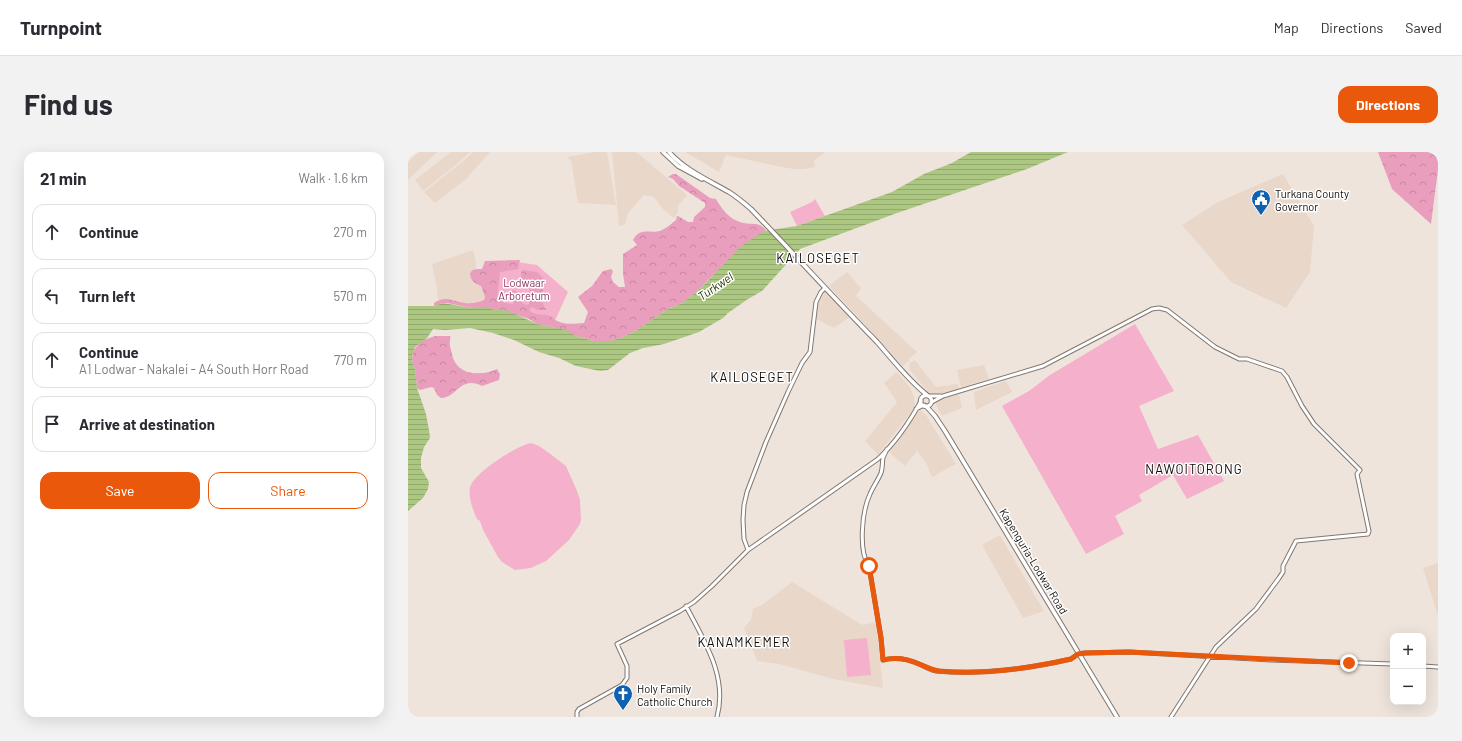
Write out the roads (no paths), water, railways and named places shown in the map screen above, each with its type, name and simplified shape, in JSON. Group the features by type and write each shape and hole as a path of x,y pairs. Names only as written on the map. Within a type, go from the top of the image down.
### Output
{"highway":[{"path":"663,152 678,166 695,176 709,181"},
{"path":"669,152 683,165 738,198 751,209 883,349 916,387 928,396 932,402 930,405 925,406 916,387"},
{"path":"921,400 923,396 928,396"},
{"name":"Kapenguria-Lodwar Road","path":"932,402 935,416"},
{"name":"Kapenguria-Lodwar Road","path":"925,406 935,416 994,511 1117,717"}],"street":[{"path":"748,550 744,539 743,520 747,492 766,442 788,392 802,363 810,352 816,302 821,292 825,288"},
{"path":"932,402 943,396 1043,366 1156,308 1167,310 1221,351 1239,359 1247,359 1279,369 1284,373 1302,406 1314,424 1360,470 1357,474 1369,531 1366,535 1296,542 1283,566 1283,572 1274,585 1256,609 1216,647 1171,717"},
{"path":"1210,343 1211,338"},
{"path":"928,396 943,396"},
{"path":"577,717 579,709 623,684 627,678 627,666 617,644 686,606 710,589 748,550 878,459 887,449 921,400"},
{"path":"916,409 925,406"},
{"path":"887,449 883,458 881,472 869,496 864,516 863,528 864,555 869,566 881,638 883,660 895,658 906,660 937,671 994,672 1071,659 1078,654 1106,652 1136,652 1271,660 1390,664"},
{"path":"686,606 709,649 715,666 720,696 717,717"},
{"path":"1426,666 1438,667"}],"water":[{"name":"Turkwel","path":"971,152 1068,152 1027,169 897,213 800,249 762,291 748,299 723,318 699,332 664,344 643,348 630,353 608,370 600,371 576,366 559,358 539,352 514,340 493,333 470,328 445,330 433,329 427,338 416,346 413,351 412,360 415,369 417,388 426,414 429,430 430,438 424,447 421,458 421,468 429,482 428,489 423,498 408,511 408,306 434,306 443,303 472,308 490,307 493,310 511,312 537,324 566,330 576,336 594,341 609,341 621,338 637,330 668,309 682,303 701,288 740,247 764,231 797,226 892,192 924,174 952,163"}],"place":[{"name":"Turkana County Governor","path":"1261,216"},
{"name":"Holy Family Catholic Church","path":"623,711"}],"district":[{"name":"KAILOSEGET","path":"818,258"},
{"name":"KAILOSEGET","path":"752,377"},
{"name":"NAWOITORONG","path":"1194,469"},
{"name":"KANAMKEMER","path":"744,642"}],"park label":[{"name":"Lodwaar Arboretum","path":"524,288"}]}
